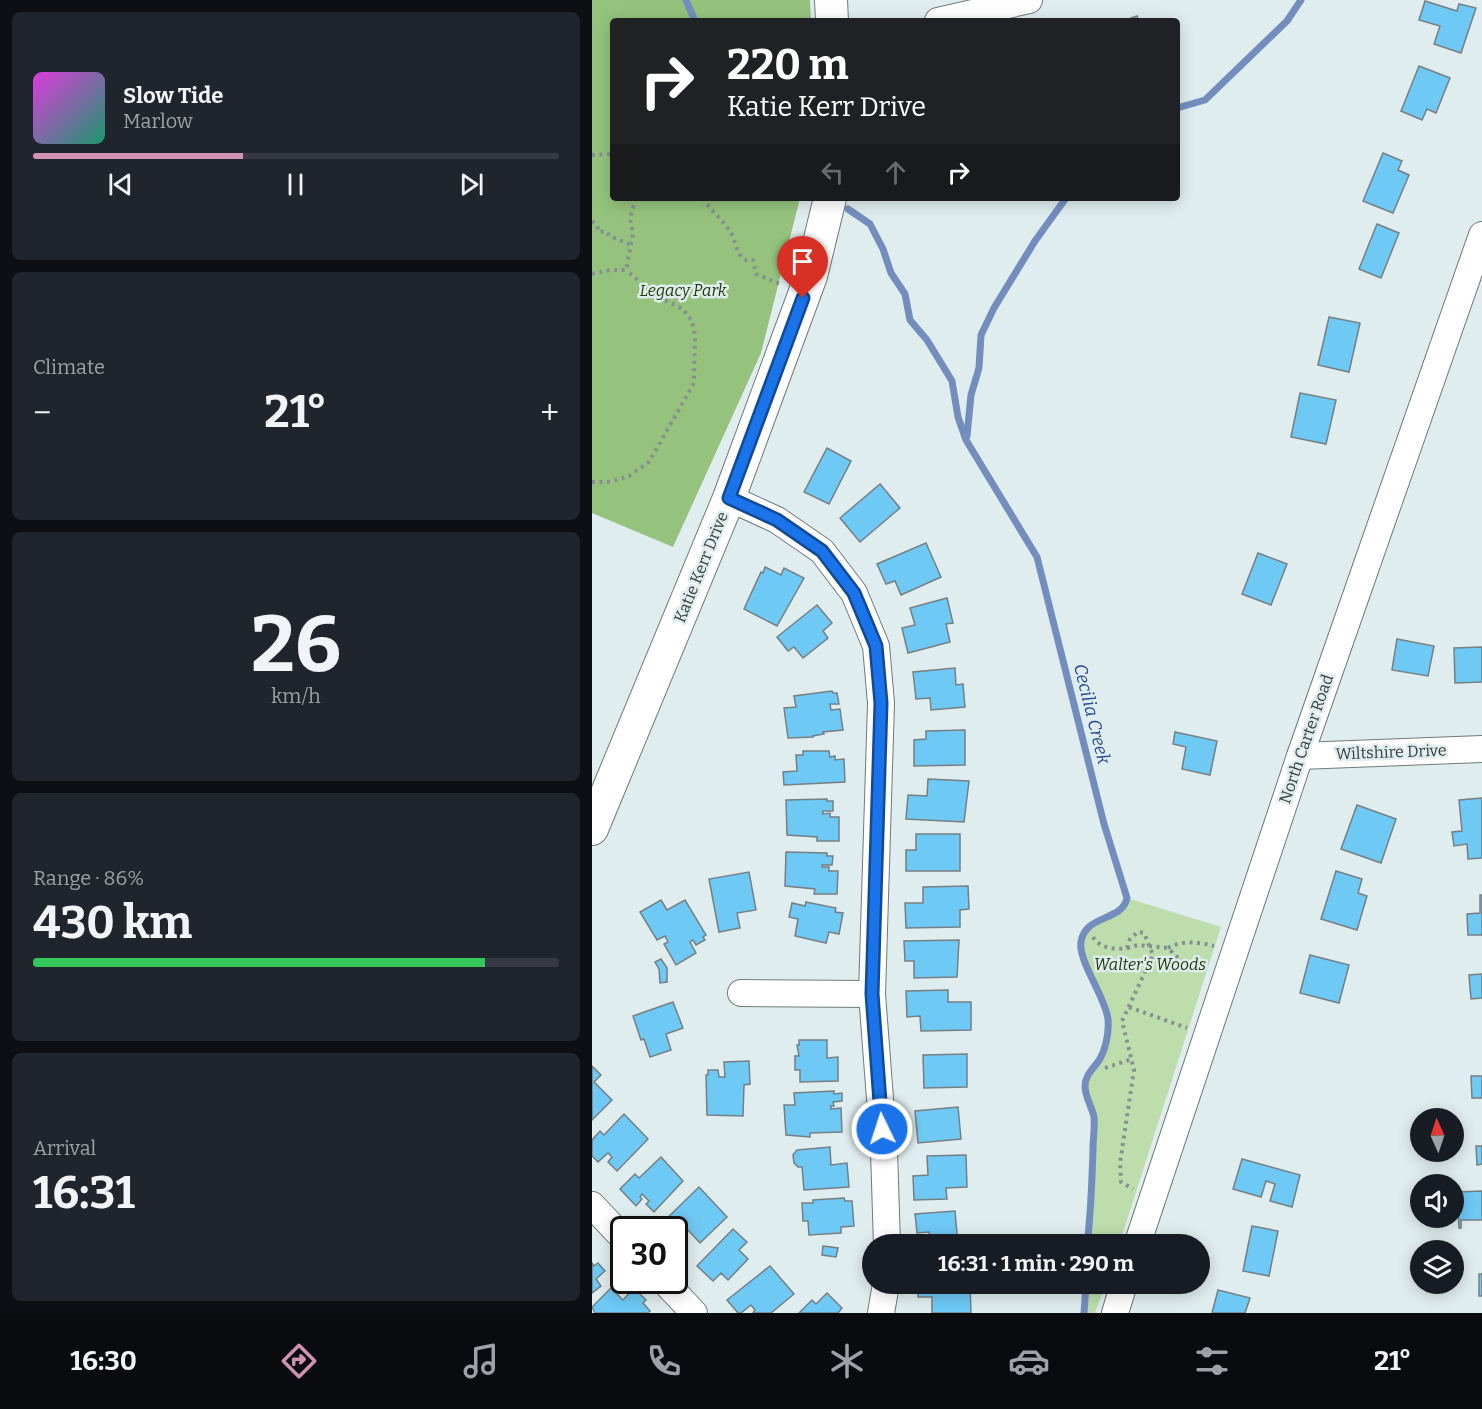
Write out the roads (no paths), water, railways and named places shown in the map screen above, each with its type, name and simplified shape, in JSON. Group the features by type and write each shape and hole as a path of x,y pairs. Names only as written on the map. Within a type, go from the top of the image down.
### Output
{"street":[{"path":"830,0 832,18"},
{"path":"951,18 1029,0"},
{"name":"Katie Kerr Drive","path":"592,829 729,498 811,276 829,201"},
{"name":"North Carter Road","path":"1141,1234 1300,756 1482,235"},
{"path":"729,498 777,520 822,551 854,593 876,646 881,703 872,994 884,1151 887,1234"},
{"name":"Wiltshire Drive","path":"1300,756 1482,749"},
{"path":"741,993 872,994"},
{"path":"592,1205 610,1224"},
{"path":"676,1294 694,1313"},
{"path":"881,1313 884,1294"},
{"path":"1115,1313 1121,1294"}],"waterway":[{"name":"Cecilia Creek","path":"686,0 694,18"},
{"path":"1180,107 1205,100 1287,21 1301,0"},
{"path":"967,436 971,395 979,368 981,335 994,308 1035,241 1064,201"},
{"name":"Cecilia Creek","path":"848,209 870,224 883,249 891,273 905,294 910,320 927,340 952,381 958,417 966,440 1037,557 1104,824 1127,898 1124,906 1118,911 1089,927 1081,942 1087,969 1102,1000 1108,1019 1104,1050 1085,1082 1094,1121 1088,1234"},
{"name":"Cecilia Creek","path":"1084,1313 1085,1294"}],"park label":[{"name":"Legacy Park","path":"683,290"},
{"name":"Walter's Woods","path":"1150,964"}]}
